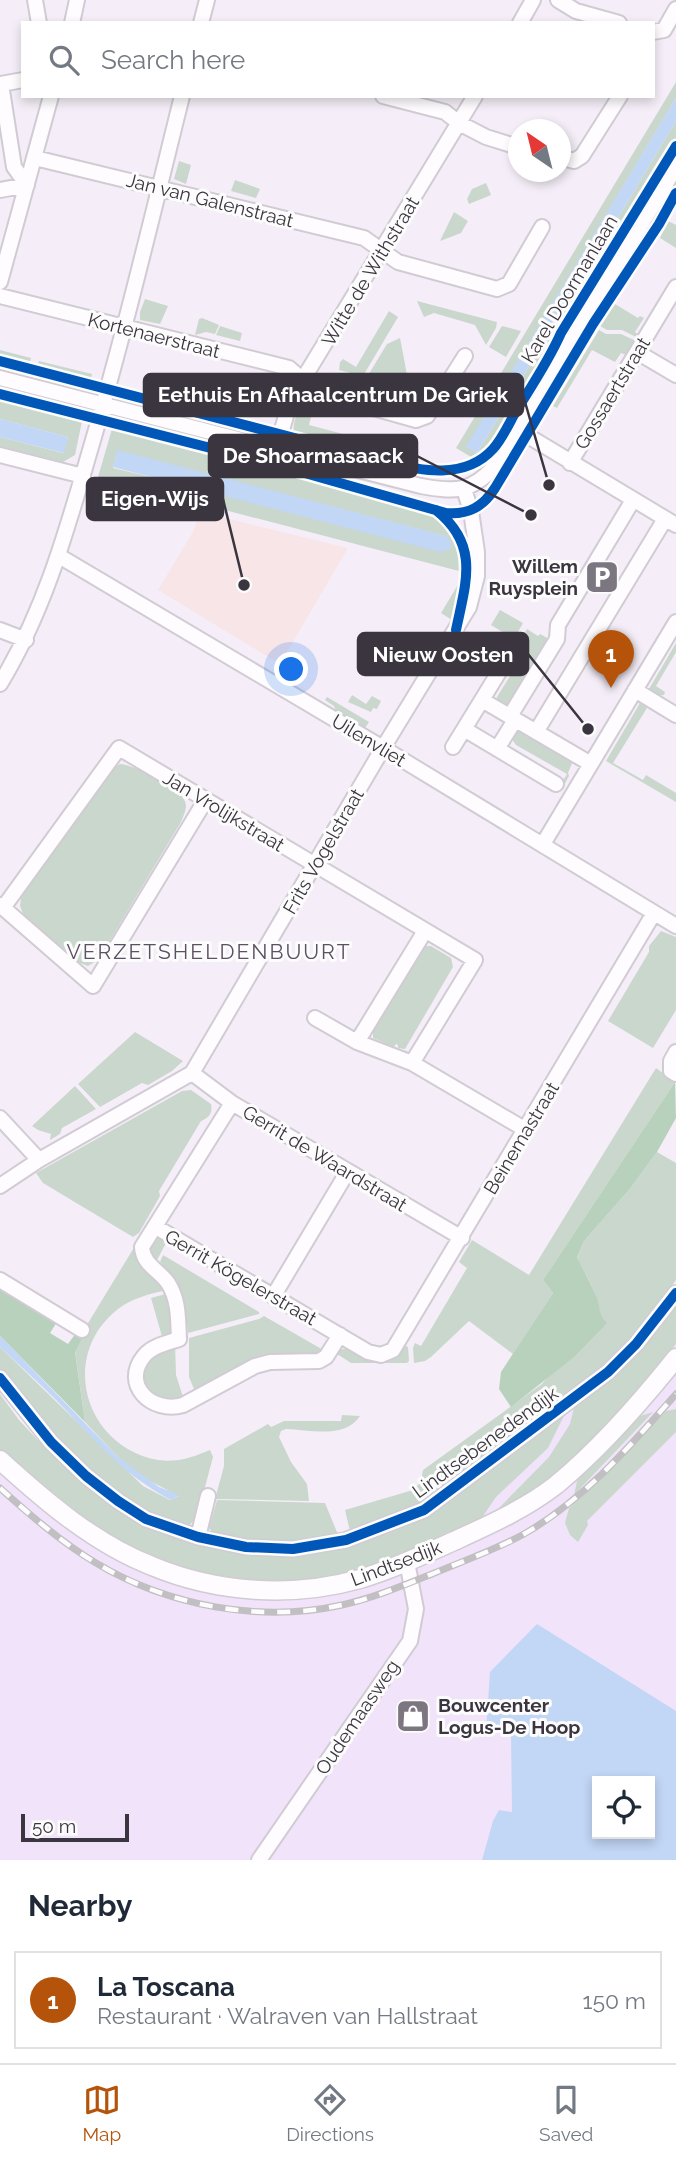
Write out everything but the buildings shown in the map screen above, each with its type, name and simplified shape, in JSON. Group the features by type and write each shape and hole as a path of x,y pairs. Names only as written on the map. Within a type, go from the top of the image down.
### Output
{"main road":[{"name":"Lindtsedijk","path":"0,1460 54,1506 108,1544 149,1565 195,1581 230,1587 291,1590 347,1582 407,1562 524,1507 554,1486 601,1444 676,1357"}],"street":[{"path":"35,0 39,21"},
{"path":"75,21 77,0"},
{"path":"202,21 207,0"},
{"path":"521,21 533,0"},
{"path":"558,0 576,11 612,21"},
{"path":"655,32 664,30 676,9"},
{"path":"21,80 1,84 14,167 27,185"},
{"path":"0,282 50,98"},
{"path":"0,684 26,640 59,556 104,404 181,98"},
{"path":"391,98 446,112 459,123 486,137 508,144"},
{"name":"Witte de Withstraat","path":"276,450 291,399 474,98"},
{"path":"571,160 582,156 619,98"},
{"name":"Jan van Galenstraat","path":"35,158 365,238 397,262 497,289 509,284 542,227"},
{"name":"Karel Doormanlaan","path":"464,489 489,474 518,430 676,167"},
{"path":"0,190 27,185"},
{"name":"Gossaertstraat","path":"570,463 676,288"},
{"name":"Kortenaerstraat","path":"0,296 289,368 317,392 416,420 427,416 465,356"},
{"path":"637,352 676,375"},
{"path":"0,377 421,486 453,491 464,489"},
{"path":"518,430 671,522 537,733"},
{"path":"0,455 83,476"},
{"name":"Frits Vogelstraat","path":"192,1073 469,607 475,592 477,552 471,511 464,489"},
{"path":"497,750 557,639 558,625 633,500"},
{"name":"Uilenvliet","path":"59,556 676,926"},
{"path":"543,844 676,622"},
{"path":"0,630 26,640"},
{"path":"453,747 515,646"},
{"path":"635,690 676,715"},
{"path":"482,700 591,764"},
{"path":"464,729 556,784"},
{"name":"Jan Vrolijkstraat","path":"2,907 119,748 475,960 412,1063"},
{"path":"2,907 93,986 205,801"},
{"name":"Beinemastraat","path":"381,1354 393,1350 654,913"},
{"path":"357,1042 425,931"},
{"path":"315,1018 357,1042 412,1063 526,1130"},
{"path":"676,1052 671,1061 671,1071 676,1074"},
{"path":"0,1186 38,1160 192,1073"},
{"name":"Gerrit de Waardstraat","path":"192,1073 232,1103 461,1238"},
{"path":"156,1227 232,1103"},
{"path":"0,1118 38,1160"},
{"path":"274,1295 348,1171"},
{"name":"Gerrit Kögelerstraat","path":"340,1335 326,1357 319,1361 270,1362 255,1366 183,1405 173,1408 156,1405 141,1392 138,1383 139,1364 150,1351 179,1339 178,1308 167,1281 146,1262 142,1254 144,1240 156,1227 274,1295 340,1335 368,1352 381,1354"},
{"path":"0,1280 82,1330"},
{"name":"Lindtsebenedendijk","path":"0,1378 51,1442 86,1476 146,1519 198,1537 246,1548 293,1549 346,1540 424,1510 608,1372 636,1344 676,1293"},
{"path":"198,1537 208,1496"},
{"name":"Oudemaasweg","path":"259,1860 410,1641 416,1609 407,1562"}],"shaded area":[{"path":"676,82 676,98 467,447 477,453 676,121 676,142 564,320 550,347 552,349 495,442 478,458 475,455 471,457 456,448"},
{"path":"179,161 191,165 186,184 174,179"},
{"path":"235,180 260,189 256,198 231,191"},
{"path":"486,183 491,195 469,204 467,199 472,189"},
{"path":"454,212 468,221 461,233 440,241"},
{"path":"668,221 676,225 676,248 660,238"},
{"path":"145,299 168,306 160,324 140,320"},
{"path":"417,301 497,322 496,328 486,345 475,325 434,313 424,317"},
{"path":"615,304 638,318 644,318 635,332 639,335 638,338 622,330 607,330 600,326"},
{"path":"389,311 398,317 363,376 339,370 343,359 356,367"},
{"path":"199,319 219,325 215,334 206,332 195,335"},
{"path":"220,326 242,333 240,341 216,335"},
{"path":"502,326 521,331 506,357 489,347"},
{"path":"599,330 606,334 621,334 636,341 626,355 621,353 615,362 592,350 557,408 553,406"},
{"path":"400,338 408,380 389,383 367,377 387,344"},
{"path":"0,350 31,358 29,366 0,359"},
{"path":"39,361 92,374 90,382 37,368"},
{"path":"37,373 89,387 88,391 38,380 35,378"},
{"path":"0,384 83,408 82,412 0,390"},
{"path":"0,399 82,421 75,455 63,462 0,446 0,437 63,453 68,437 0,419"},
{"path":"305,400 314,405 309,425 408,451 405,459 294,432 296,415"},
{"path":"135,423 191,434 191,441 134,426"},
{"path":"112,429 416,509 437,519 448,529 455,542 459,571 98,477","holes":["117,451 448,537 202,489 113,468"]},
{"path":"375,462 436,474 379,468"},
{"path":"200,512 348,548 280,664 158,590 193,532"},
{"path":"462,578 461,600 452,620 441,613"},
{"path":"500,610 523,623 514,639 491,625"},
{"path":"527,629 549,639 510,705 505,707 496,700 528,647 519,642"},
{"path":"676,643 676,652 656,686 665,692 664,695 657,696 649,689"},
{"path":"352,695 366,704 372,696 381,701 377,709 373,708 371,712 348,702"},
{"path":"327,697 369,722 365,728 336,711 334,706 325,700"},
{"path":"640,703 647,708 613,763 643,780 646,775 676,793 676,802 606,761"},
{"path":"515,731 521,731 573,761 562,789 559,787 567,774 516,745 511,738"},
{"path":"120,764 148,773 169,785 183,798 186,807 181,822 109,942 96,961 88,966 80,963 24,916 20,906 21,898 111,769"},
{"path":"661,931 676,937 676,1010 653,1048 608,1021 649,952 649,946"},
{"path":"425,946 431,946 451,958 453,967 405,1049 373,1038 373,1031"},
{"path":"135,1032 183,1061 148,1085 142,1083 100,1107 78,1084"},
{"path":"656,1068 675,1082 543,1280 553,1293 513,1354 469,1321 431,1357 414,1363 415,1343 421,1346 467,1268 459,1262 472,1240 529,1275"},
{"path":"75,1086 96,1109 62,1128 60,1134 50,1140 51,1134 32,1126"},
{"path":"191,1090 211,1104 211,1113 201,1121 159,1191 160,1196 139,1233 133,1237 43,1183 36,1173 182,1091"},
{"path":"657,1152 676,1163 676,1280 639,1331 617,1356 588,1382 445,1489 406,1510 350,1531 345,1510 413,1490 421,1482 423,1470 542,1384 599,1314 594,1292 577,1259 584,1241 629,1190"},
{"path":"153,1232 165,1238 163,1242 166,1243 156,1262 146,1249"},
{"path":"138,1241 167,1290 123,1305 99,1328 89,1351 85,1374 88,1397 97,1419 113,1438 133,1452 171,1461 210,1450 213,1457 197,1517 186,1529 131,1505 80,1466 0,1372 0,1347 143,1486 170,1500 179,1496 144,1478 118,1457 85,1422 75,1351 82,1333"},
{"path":"163,1255 259,1314 188,1333 182,1295 174,1279 160,1262"},
{"path":"169,1293 173,1334 163,1340 151,1298"},
{"path":"676,1298 676,1344 645,1383 571,1463 518,1502 501,1511 498,1509 549,1457 570,1424 578,1400"},
{"path":"264,1316 325,1351 323,1354 286,1358 196,1394 189,1377 189,1338"},
{"path":"676,1316 676,1860 0,1860 0,1435 232,1572 464,1503"},
{"path":"175,1343 176,1375 184,1400 154,1400 141,1383 146,1360"},
{"path":"404,1345 408,1347 407,1363 351,1363 334,1352 346,1348 363,1357 401,1350"},
{"path":"0,1394 19,1420 50,1453 81,1480 202,1545 354,1542 392,1531 433,1508 560,1413 565,1414 548,1448 496,1497 481,1519 407,1554 350,1574 303,1582 250,1582 207,1575 133,1551 60,1503 0,1453"},
{"path":"676,1409 676,1432 587,1521 588,1525 578,1542 570,1535 565,1523 569,1508 666,1411"},
{"path":"653,1412 574,1495 578,1477 637,1417"},
{"path":"342,1415 360,1416 345,1428 326,1432 286,1429 281,1431 279,1437 291,1462 307,1484 309,1501 215,1499 224,1466 224,1449 268,1424 271,1427 284,1421 341,1421"},
{"path":"217,1500 325,1503 339,1537 282,1544 215,1537 209,1528"}],"green space":[{"path":"675,1082 676,1118 657,1152 629,1190 584,1241 577,1258 594,1291 601,1316 607,1323 574,1357 511,1407 499,1389 501,1372 553,1293 543,1280"},
{"path":"0,1284 57,1322 50,1333 68,1344 76,1333 83,1336 75,1352 85,1422 0,1336"}],"water":[{"path":"676,98 676,121 477,453 466,447"},
{"path":"0,419 68,437 64,453 0,437"},
{"path":"117,450 446,536 451,543 450,549 440,552 113,467"},
{"path":"0,1336 118,1457 159,1487 180,1495 171,1500 121,1465 0,1347"},
{"path":"537,1624 676,1711 676,1860 482,1860 493,1821 499,1810 512,1812 511,1732 486,1732 490,1672"}],"railway":[{"path":"0,1488 46,1528 83,1555 124,1578 153,1590 215,1607 247,1611 311,1610 365,1599 479,1555 524,1534 587,1488 624,1452 676,1394"}],"cycle path":[{"path":"0,361 399,465 442,471 469,465 482,459 500,440 561,333 676,146"},
{"path":"0,394 273,464 446,513 468,511 480,505 495,488 593,324 659,224 676,193"},
{"path":"436,510 450,523 464,551 466,580 456,630"},
{"path":"0,1378 51,1442 86,1476 146,1519 198,1537 246,1547 293,1549 346,1540 424,1510 608,1372 636,1344 676,1293"}],"place":[{"name":"Eethuis En Afhaalcentrum De Griek","path":"549,485"},
{"name":"De Shoarmasaack","path":"531,515"},
{"name":"Willem Ruysplein","path":"602,577"},
{"name":"Eigen-Wijs","path":"244,585"},
{"name":"La Toscana","path":"611,688"},
{"name":"Nieuw Oosten","path":"588,729"},
{"name":"Bouwcenter Logus-De Hoop","path":"413,1716"}],"district":[{"name":"VERZETSHELDENBUURT","path":"209,951"}]}
